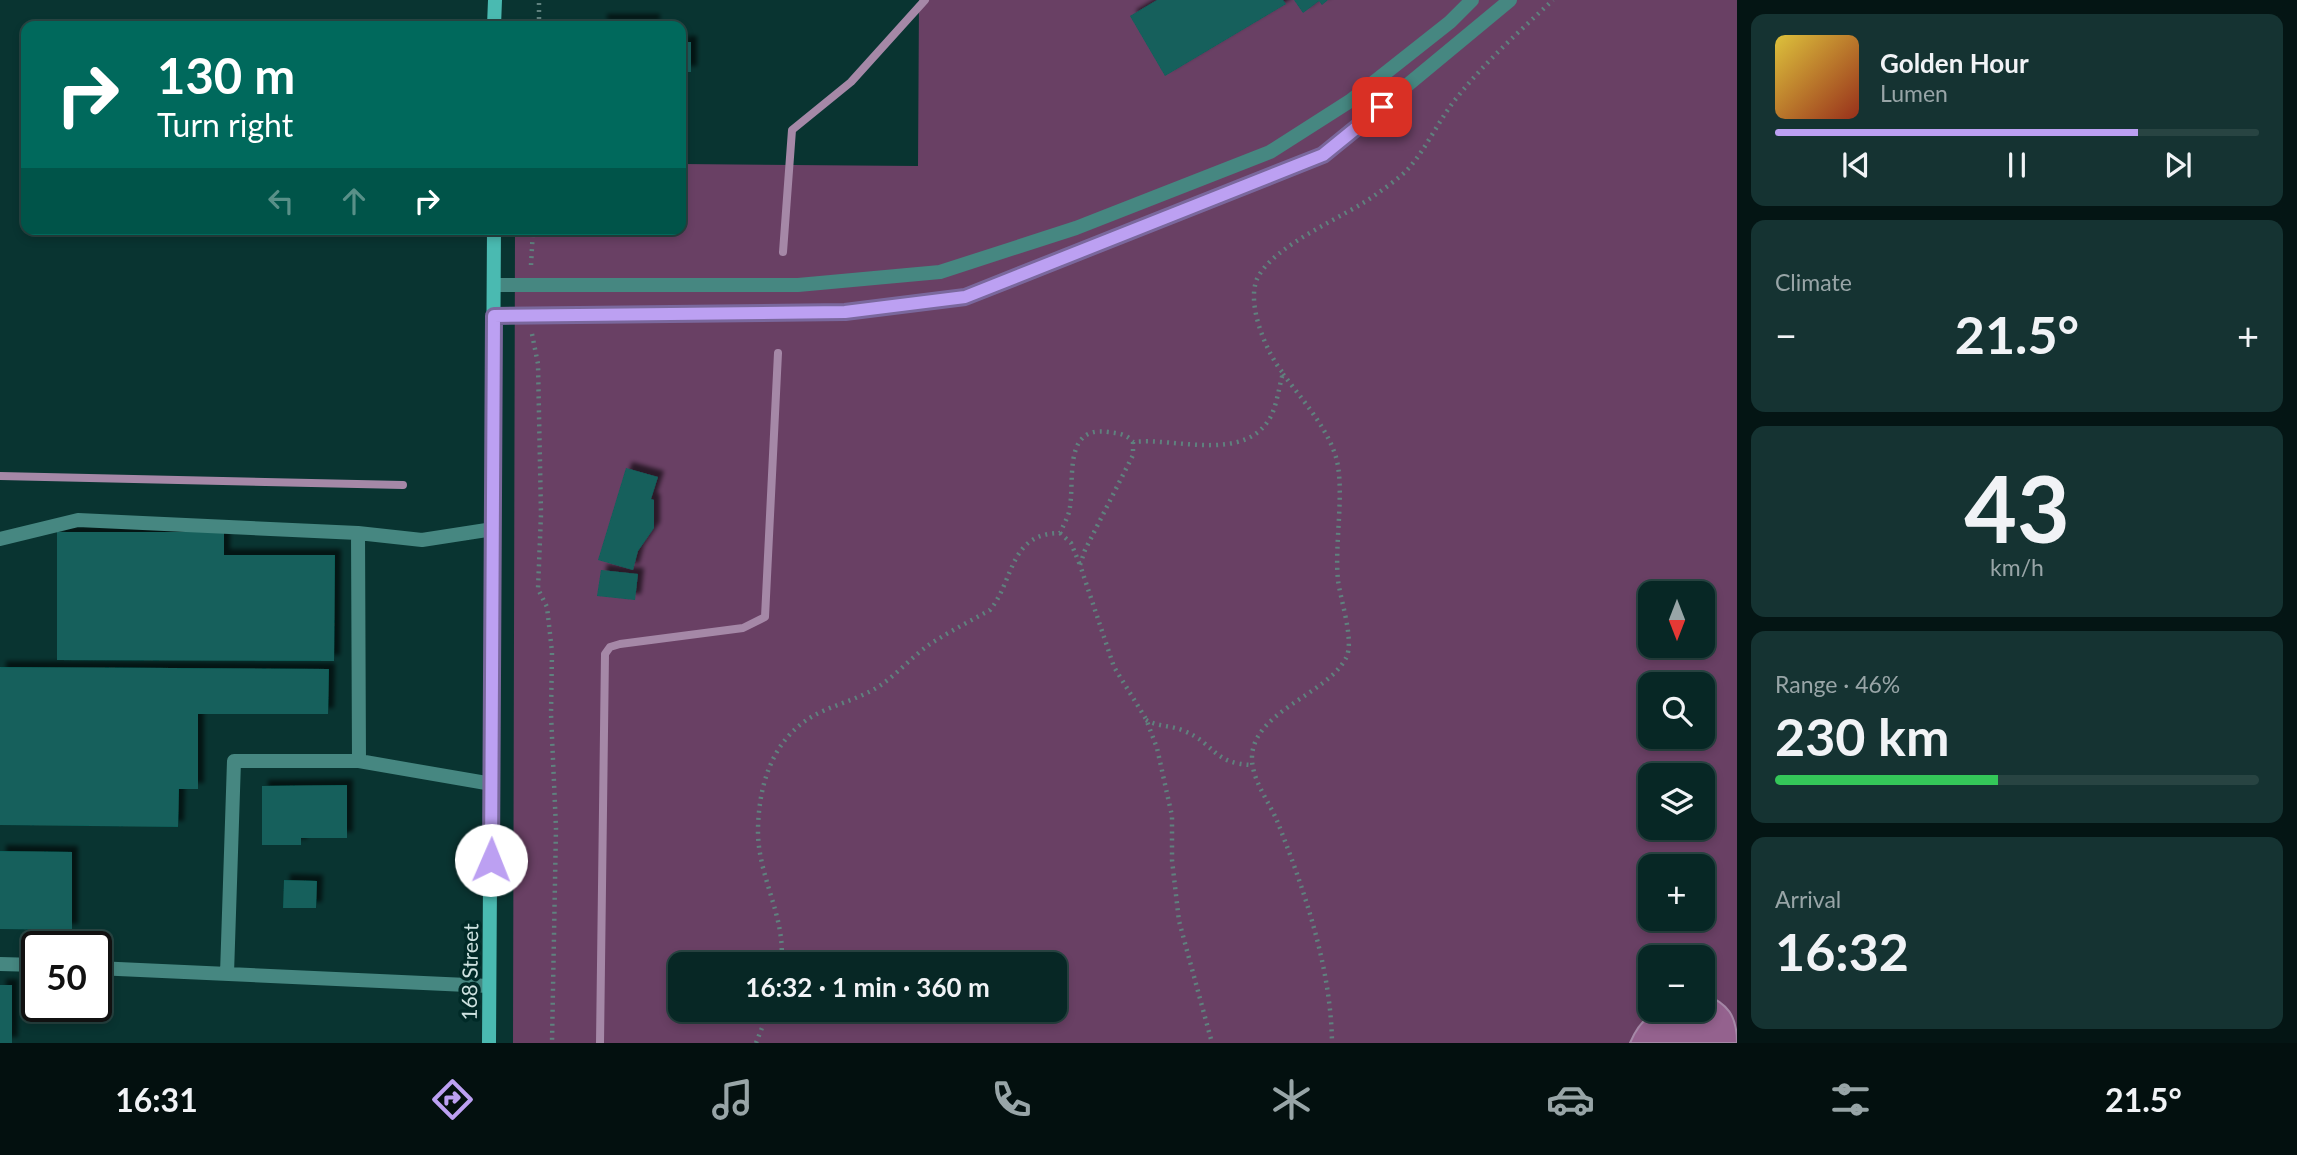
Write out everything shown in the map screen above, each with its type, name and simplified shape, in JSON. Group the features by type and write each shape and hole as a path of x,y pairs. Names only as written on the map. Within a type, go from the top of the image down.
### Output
{"main road":[{"path":"495,0 495,21"},
{"name":"168 Street","path":"489,1043 494,235"}],"lane":[{"path":"494,285 798,285 940,272 1076,228 1270,152 1350,101 1450,22 1472,0"},
{"path":"494,316 845,312 965,297 1323,155 1510,0"},
{"path":"0,539 78,520 358,533 422,540 493,529"},
{"path":"358,533 359,761"},
{"path":"227,974 233,761 359,761 492,784"},
{"path":"0,964 21,965"},
{"path":"112,969 489,986"}],"path":[{"path":"539,0 539,21"},
{"path":"1332,1043 1318,943 1278,822 1253,765 1254,747 1262,731 1337,670 1348,656 1348,638 1338,580 1338,466 1324,431 1264,345 1255,293 1257,280 1264,269 1319,228 1376,195 1408,169 1439,118 1469,81 1553,0"},
{"path":"531,255 533,235"},
{"path":"534,345 538,364 541,500 538,589 547,607 552,652 551,715 556,828 552,1043"},
{"path":"1060,533 1069,513 1076,446 1084,434 1097,430 1121,434 1133,442 1241,442 1256,434 1271,416 1283,373"},
{"path":"1080,565 1133,455 1133,442"},
{"path":"781,952 780,927 763,874 758,830 763,786 776,748 788,735 820,712 863,696 929,645 990,610 997,601 1019,551 1051,533 1060,533 1071,543 1114,667 1146,719 1157,748 1172,816 1172,860 1179,921 1212,1043"},
{"path":"1146,719 1192,734 1222,760 1234,765 1253,765"},
{"path":"756,1043 764,1022"}],"shaded area":[{"path":"919,0 1737,0 1737,1043 513,1043 515,235 686,235 686,164 918,166"},
{"path":"1715,1000 1725,1006 1733,1018 1737,1043 1630,1043 1643,1022 1715,1022"}],"building":[{"path":"1157,0 1283,0 1286,4 1165,76 1130,16"},
{"path":"1294,0 1328,0 1322,5 1319,1 1303,13"},
{"path":"601,20 654,20 654,21"},
{"path":"686,42 691,42 691,72 686,72"},
{"path":"626,468 658,477 651,499 654,500 654,528 638,551 633,570 598,560"},
{"path":"57,532 224,532 224,555 335,555 334,661 57,660"},
{"path":"601,570 638,574 635,600 597,596"},
{"path":"0,667 329,669 328,714 198,714 198,789 179,789 178,827 0,825"},
{"path":"347,785 347,838 301,838 301,845 262,845 262,786"},
{"path":"0,851 72,852 72,930 0,929"},
{"path":"284,880 317,881 316,908 283,908"},
{"path":"0,985 12,985 12,1043 0,1043"}],"waterway":[{"path":"783,252 792,130 851,82 925,0"},
{"path":"600,1043 605,654 610,647 620,644 743,628 765,617 778,353"},
{"path":"0,476 403,485"}],"route":[{"path":"491,860 494,316 845,312 965,297 1323,155 1382,107"}]}
